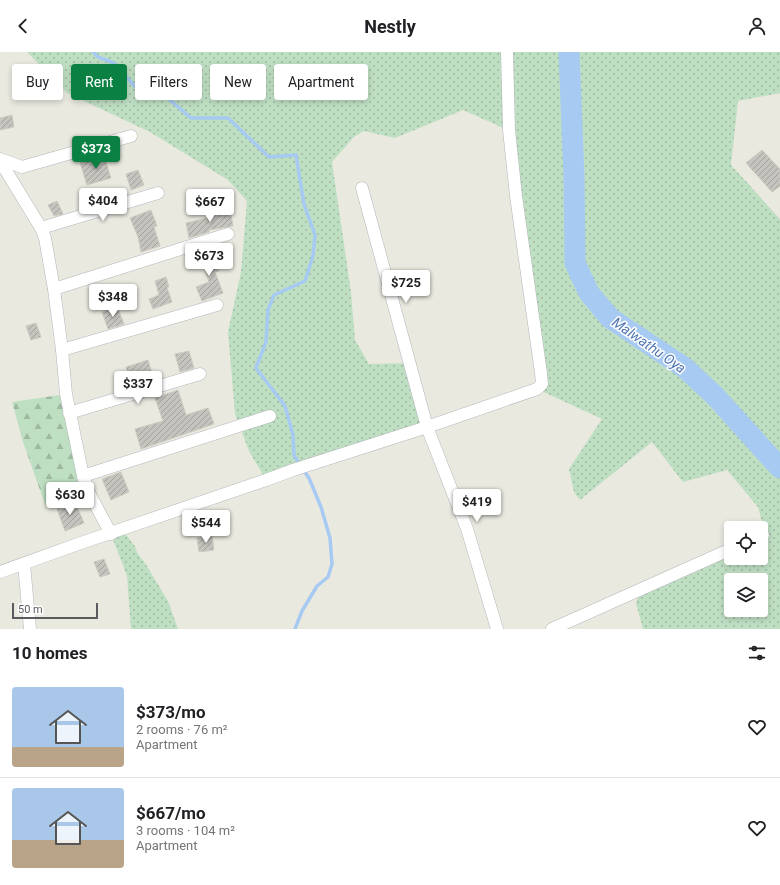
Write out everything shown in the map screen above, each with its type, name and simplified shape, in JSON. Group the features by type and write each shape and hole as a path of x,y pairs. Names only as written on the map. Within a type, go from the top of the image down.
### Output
{"street":[{"path":"2,569 24,564 293,470 537,390 542,384 508,130 506,52"},
{"path":"0,160 22,166 131,136"},
{"path":"0,160 41,228 45,238 54,289 69,413 83,476 88,491 110,534"},
{"path":"362,188 427,427 467,529 498,629"},
{"path":"41,228 158,193"},
{"path":"54,289 228,234"},
{"path":"62,350 217,305"},
{"path":"69,413 200,374"},
{"path":"83,476 270,416"},
{"path":"552,629 724,552"},
{"path":"24,564 30,629"}],"green space":[{"path":"27,52 780,52 780,93 738,101 731,165 780,219 780,629 643,629 636,603 639,594 724,551 724,565 768,565 768,521 762,521 758,507 727,470 683,482 652,442 580,500 574,492 569,469 602,419 537,389 508,130 463,110 395,138 364,131 354,137 332,162 351,292 355,340 369,364 410,363 427,427 266,480 249,451 235,414 228,332 241,272 247,201 228,180 150,132 82,100 127,100 127,64 71,64 71,95 63,89 63,64 39,64"},
{"path":"66,394 88,491 46,507 23,442 12,402"},
{"path":"122,530 134,545 138,554 168,601 178,629 131,629 127,576 111,534"}],"building":[{"path":"12,115 14,127 0,130 0,118"},
{"path":"762,150 780,169 780,186 772,192 746,163"},
{"path":"104,156 111,178 87,185 80,163"},
{"path":"138,170 144,185 131,190 126,174"},
{"path":"57,201 63,214 54,216 48,205"},
{"path":"230,209 233,226 209,230 209,232 189,238 186,223 212,217 211,212"},
{"path":"151,210 157,226 154,227 160,246 141,252 138,237 130,218"},
{"path":"210,248 219,271 215,272 223,293 202,301 196,287 209,282 199,251"},
{"path":"166,277 169,287 167,287 172,302 153,309 149,299 159,295 155,281"},
{"path":"117,306 124,324 108,329 102,312"},
{"path":"36,323 41,337 31,340 26,326"},
{"path":"189,351 194,368 180,372 175,354"},
{"path":"148,360 154,380 131,387 126,367"},
{"path":"178,390 186,415 208,408 214,424 141,449 135,429 163,421 155,398"},
{"path":"121,472 129,492 111,500 102,479"},
{"path":"75,502 84,523 65,531 57,509"},
{"path":"212,536 214,550 199,552 197,538"},
{"path":"104,559 110,574 100,577 94,562"}],"waterway":[{"path":"93,52 98,57 114,63 139,91 148,95 163,94 191,118 228,118 269,157 296,155 304,204 315,235 313,256 305,281 274,295 268,310 266,342 256,368 285,406 293,435 294,455 309,478 321,507 330,538 332,564 328,577 317,586 302,611 295,629"},
{"name":"Malwathu Oya","path":"569,52 574,176 575,263 589,293 610,318 685,368 715,396 780,468"}]}
